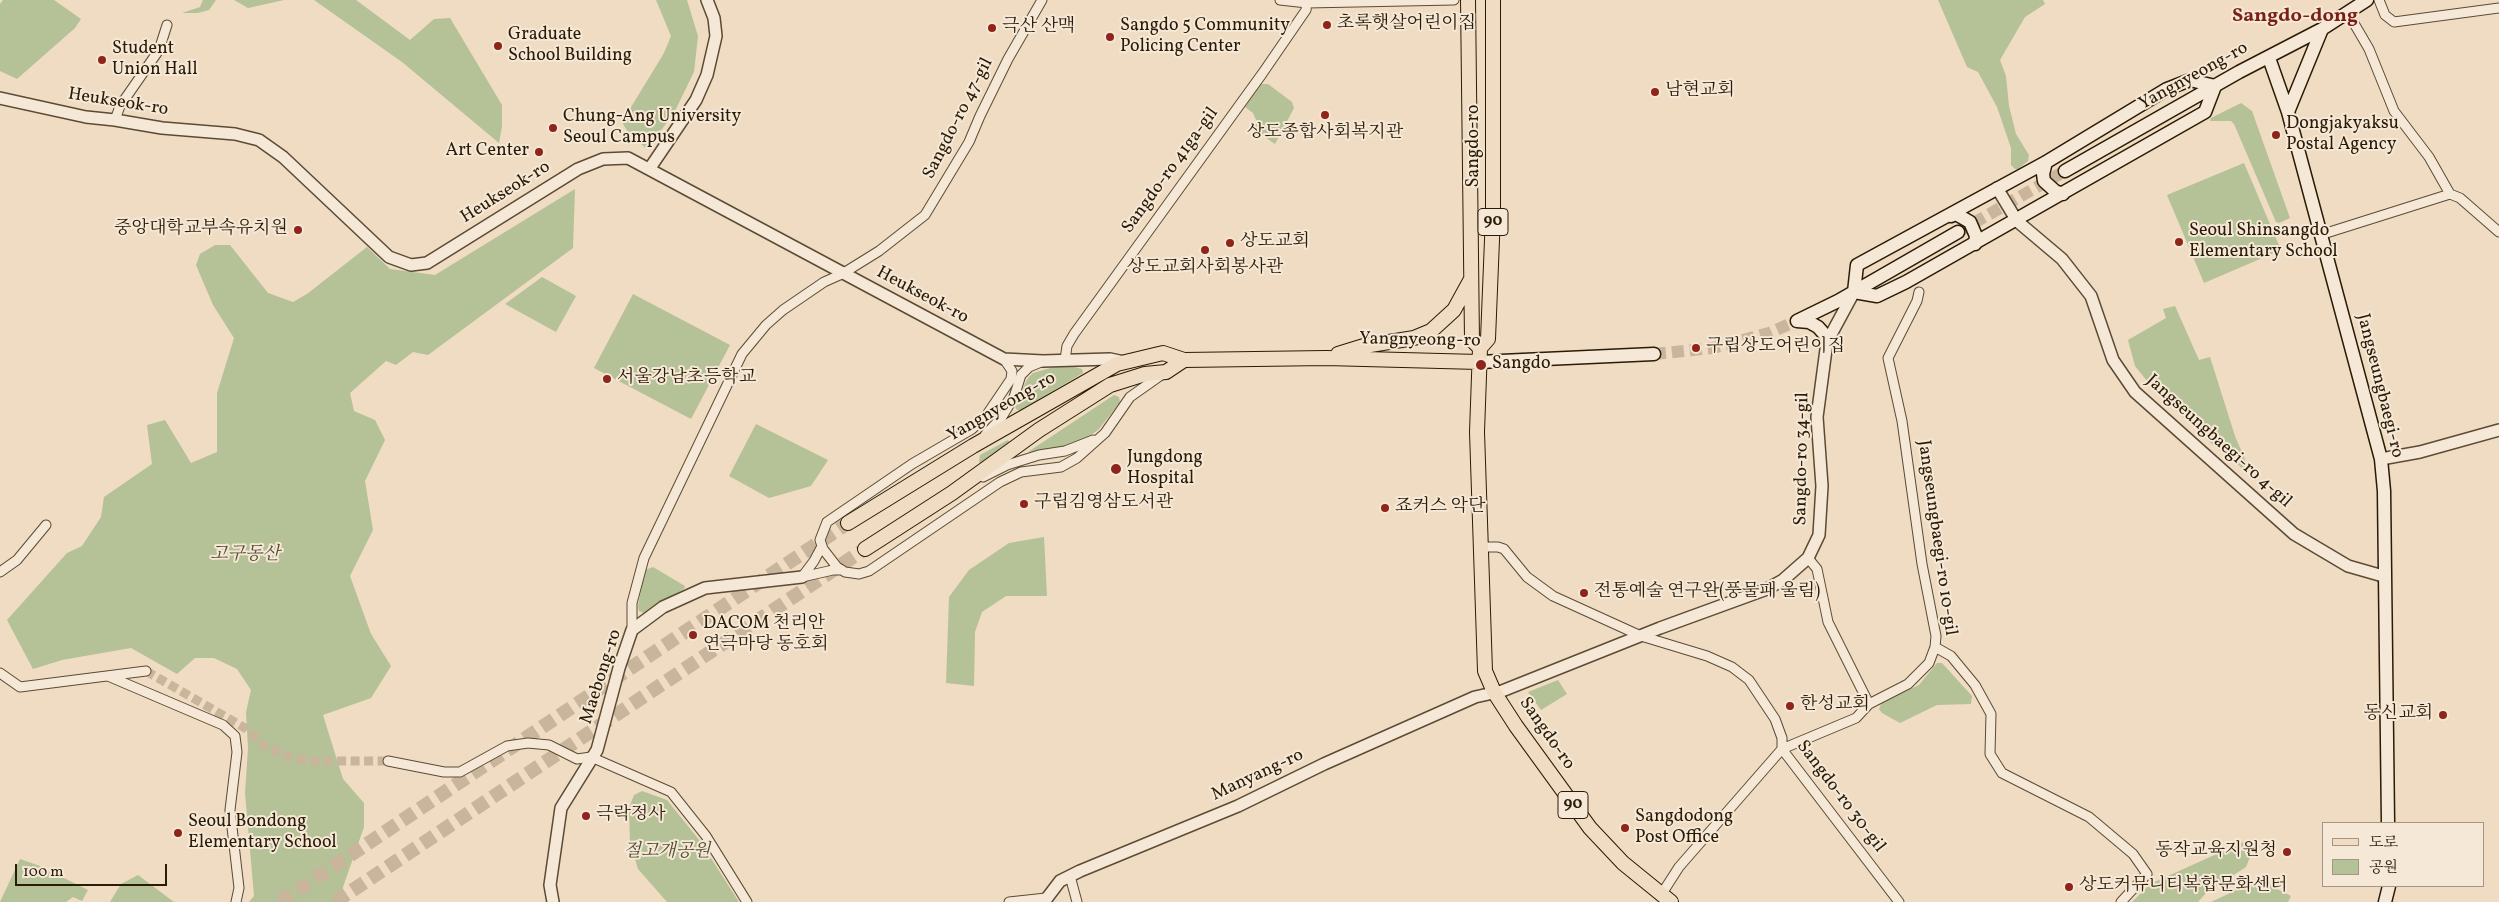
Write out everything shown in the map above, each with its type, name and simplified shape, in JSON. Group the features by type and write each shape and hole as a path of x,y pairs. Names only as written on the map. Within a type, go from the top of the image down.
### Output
{"main road":[{"name":"Sangdo-ro","path":"1468,0 1473,274 1472,340 1479,355 1477,432 1485,671 1494,692 1516,726 1590,828 1623,863 1666,898"},
{"name":"Sangdo-ro","path":"1479,355 1488,339 1493,215 1493,0"},
{"name":"Yangnyeong-ro","path":"2065,171 2215,86 2322,29 2367,0"},
{"path":"2288,112 2322,29"},
{"name":"Jangseungbaegi-ro","path":"2269,58 2288,112 2381,459 2384,491 2383,576 2388,822"},
{"path":"2190,80 2215,86 2205,112 2063,194 1877,296 1854,292 1857,265 2046,162 2167,89 2190,80"},
{"path":"2046,162 2043,174 2044,181 2055,191 2063,194"},
{"path":"1950,216 1956,214 1970,222 1976,236 1974,244"},
{"path":"1827,342 1826,336 1818,327 1809,322 1797,321 1854,292 1958,232"},
{"path":"1326,358 1364,346 1414,338 1432,331 1454,310 1473,274"},
{"name":"Yangnyeong-ro","path":"848,523 973,446 1117,364 1164,353 1184,360 1654,354"},
{"name":"Yangnyeong-ro","path":"865,549 952,493 1039,430 1110,386 1145,374 1166,372 1184,360"},
{"path":"2385,902 2389,887"}],"street":[{"path":"650,168 696,100 707,75 716,36 714,18 707,0"},
{"name":"Sangdo-ro 47-gil","path":"632,630 632,603 644,558 742,354 759,332 783,310 824,282 842,274 879,251 925,214 969,142 1008,59 1042,0"},
{"path":"1280,0 1307,3 1454,0"},
{"path":"2379,0 2385,14 2394,22 2499,8"},
{"name":"Sangdo-ro 41ga-gil","path":"1065,360 1067,346 1074,334 1262,74 1306,10 1307,3"},
{"path":"2348,13 2369,49 2394,111 2429,157 2450,194 2460,198 2499,232"},
{"path":"115,120 120,106 159,50 167,25"},
{"name":"Heukseok-ro","path":"0,98 86,117 162,128 236,134 259,140 290,164 389,257 411,265 427,263 578,169 603,159 633,160 842,274 1004,359 1043,361 1110,359 1124,362"},
{"name":"Jangseungbaegi-ro 4-gil","path":"1997,188 2017,220 2062,259 2091,296 2113,360 2135,392 2184,438 2256,498 2294,534 2348,566 2383,576"},
{"path":"2320,235 2450,194"},
{"name":"Sangdo-ro 34-gil","path":"1494,692 1512,688 1641,636 1767,590 1783,580 1808,558 1819,535 1822,486 1817,417 1827,342 1854,292"},
{"name":"Jangseungbaegi-ro 10-gil","path":"1919,292 1917,301 1888,358 1902,421 1922,564 1936,636 1935,647 1951,656 1976,685 1991,714 1990,754 2002,773 2089,817 2133,854 2147,874 2121,902"},
{"path":"973,446 1002,417 1014,397 1014,377 1004,359"},
{"path":"802,577 822,546 822,532 826,522 912,464 972,428 998,401 1014,377 1043,361"},
{"path":"802,577 832,570 859,574 869,571 1000,482 1022,472 1061,467 1077,458 1102,435 1130,397 1166,372"},
{"path":"2381,459 2420,452 2499,430"},
{"path":"952,493 1007,465 1039,455 1065,451 1102,435"},
{"path":"0,572 18,560 46,525"},
{"path":"822,546 831,560 842,570"},
{"path":"1481,547 1498,547 1504,550 1527,576 1553,596 1641,636"},
{"path":"1808,558 1817,569 1828,622 1869,704"},
{"name":"Maebong-ro","path":"553,902 550,885 561,808 597,750 619,668 632,630 663,607 705,588 802,577"},
{"name":"Sangdo-ro 30-gil","path":"1641,636 1707,656 1732,667 1750,680 1775,719 1782,738 1782,749 1899,902"},
{"path":"1666,898 1679,867 1782,749 1856,718 1869,704 1908,684 1929,663 1935,647"},
{"path":"0,673 20,687 146,671"},
{"path":"108,676 222,725 235,736 237,752 230,810 239,888 236,902"},
{"name":"Manyang-ro","path":"1045,900 1060,881 1070,876 1132,848 1238,806 1324,764 1475,697 1494,692"},
{"path":"388,761 444,772 460,772 507,746 528,743 549,745 578,759 591,757 671,792 706,836 747,902"},
{"path":"1070,876 1077,902"},
{"path":"1009,902 1045,900"}],"green space":[{"path":"3,0 54,0 81,19 75,28 17,79 0,71 0,4"},
{"path":"203,0 216,0 209,10 198,13 182,13 200,7"},
{"path":"234,0 284,0 248,8"},
{"path":"314,0 356,0 410,40 434,19 450,18 502,105 502,126 499,143 402,62"},
{"path":"656,0 687,0 698,36 694,72 674,113 647,149 629,134 622,122 664,53 671,36"},
{"path":"1938,0 2043,0 2045,4 2025,17 2000,60 2006,76 2009,106 2016,134 2029,155 2028,161 2018,169 2011,165 2011,148 1997,107 1978,72 1967,67"},
{"path":"1260,84 1268,84 1292,102 1294,108 1275,144 1252,128 1257,122 1253,113 1245,107"},
{"path":"2241,103 2252,111 2290,218 2279,223 2276,222 2234,124 2231,121 2210,121 2211,118"},
{"path":"2244,163 2281,250 2204,283 2167,195"},
{"name":"고구동산","path":"575,189 573,248 428,355 413,352 396,365 386,361 350,393 354,411 375,420 385,440 365,481 373,530 350,576 371,634 391,666 371,698 323,715 343,779 364,803 364,827 343,887 340,902 249,902 254,896 245,793 248,748 246,712 251,690 237,669 214,658 195,658 177,674 131,648 62,660 33,669 7,620 67,553 82,546 101,517 104,497 152,464 147,425 165,420 191,463 217,452 217,393 234,338 213,305 196,265 200,254 215,245 230,245 268,293 293,302 307,294 367,247 390,269 435,275"},
{"path":"542,277 576,296 556,332 505,304"},
{"path":"633,294 730,345 691,419 594,368"},
{"path":"2175,306 2199,360 2210,357 2235,436 2249,469 2247,472 2212,444 2151,386 2135,366 2128,340 2166,318 2163,309"},
{"path":"1054,367 1075,367 1082,369 1083,373 1021,410 1017,410 1014,405 1028,378 1033,373"},
{"path":"1114,395 1119,397 1120,402 1099,429 1090,436 1065,448 1028,452"},
{"path":"756,424 828,460 811,486 769,498 729,476"},
{"path":"1008,440 1010,444 981,464 979,462 980,455"},
{"path":"1044,537 1047,596 1006,596 982,612 975,632 974,686 946,683 949,597 969,570 1009,543"},
{"path":"653,567 685,586 684,589 644,613 639,611 638,606 645,570"},
{"path":"1937,663 1942,663 1972,696 1971,704 1937,705 1900,723 1882,713 1879,709 1882,702 1919,685"},
{"path":"1558,680 1567,694 1541,710 1528,692"},
{"name":"절고개공원","path":"642,791 667,800 700,841 739,902 667,902 638,869 630,842 629,808 634,795"},
{"path":"2250,839 2256,842 2246,867 2207,892 2198,902 2132,902 2150,884"},
{"path":"20,859 40,866 88,890 82,901 73,897 66,902 0,902"},
{"path":"138,875 174,902 110,902 121,884"},
{"path":"2267,884 2291,896 2288,902 2211,902 2243,887"}],"tunnel":[{"path":"1958,232 2065,171"},
{"path":"1654,354 1713,348 1769,333 1797,321"},
{"path":"280,902 848,523"},
{"path":"335,902 865,549"},
{"path":"146,671 245,728 266,747 288,756 310,761 388,761"}],"place":[{"name":"초록햇살어린이집","path":"1327,25"},
{"name":"극산 산맥","path":"992,28"},
{"name":"Sangdo 5 Community Policing Center","path":"1110,37"},
{"name":"Graduate School Building","path":"498,46"},
{"name":"Student Union Hall","path":"102,60"},
{"name":"남현교회","path":"1655,92"},
{"name":"상도종합사회복지관","path":"1325,115"},
{"name":"Chung-Ang University Seoul Campus","path":"553,128"},
{"name":"Dongjakyaksu Postal Agency","path":"2276,135"},
{"name":"Art Center","path":"539,152"},
{"name":"중앙대학교부속유치원","path":"298,230"},
{"name":"Seoul Shinsangdo Elementary School","path":"2179,242"},
{"name":"상도교회","path":"1230,243"},
{"name":"상도교회사회봉사관","path":"1205,250"},
{"name":"구립상도어린이집","path":"1696,348"},
{"name":"Sangdo","path":"1481,365"},
{"name":"서울강남초등학교","path":"607,379"},
{"name":"Jungdong Hospital","path":"1116,469"},
{"name":"구립김영삼도서관","path":"1024,504"},
{"name":"죠커스 악단","path":"1385,508"},
{"name":"전통예술 연구완(풍물패 울림)","path":"1584,593"},
{"name":"DACOM 천리안 연극마당 동호회","path":"693,635"},
{"name":"한성교회","path":"1790,706"},
{"name":"동신교회","path":"2443,715"},
{"name":"극락정사","path":"586,816"},
{"name":"Sangdodong Post Office","path":"1625,828"},
{"name":"Seoul Bondong Elementary School","path":"178,833"},
{"name":"동작교육지원청","path":"2287,852"},
{"name":"상도커뮤니티복합문화센터","path":"2069,887"}],"district":[{"name":"Sangdo-dong","path":"2295,17"}]}
